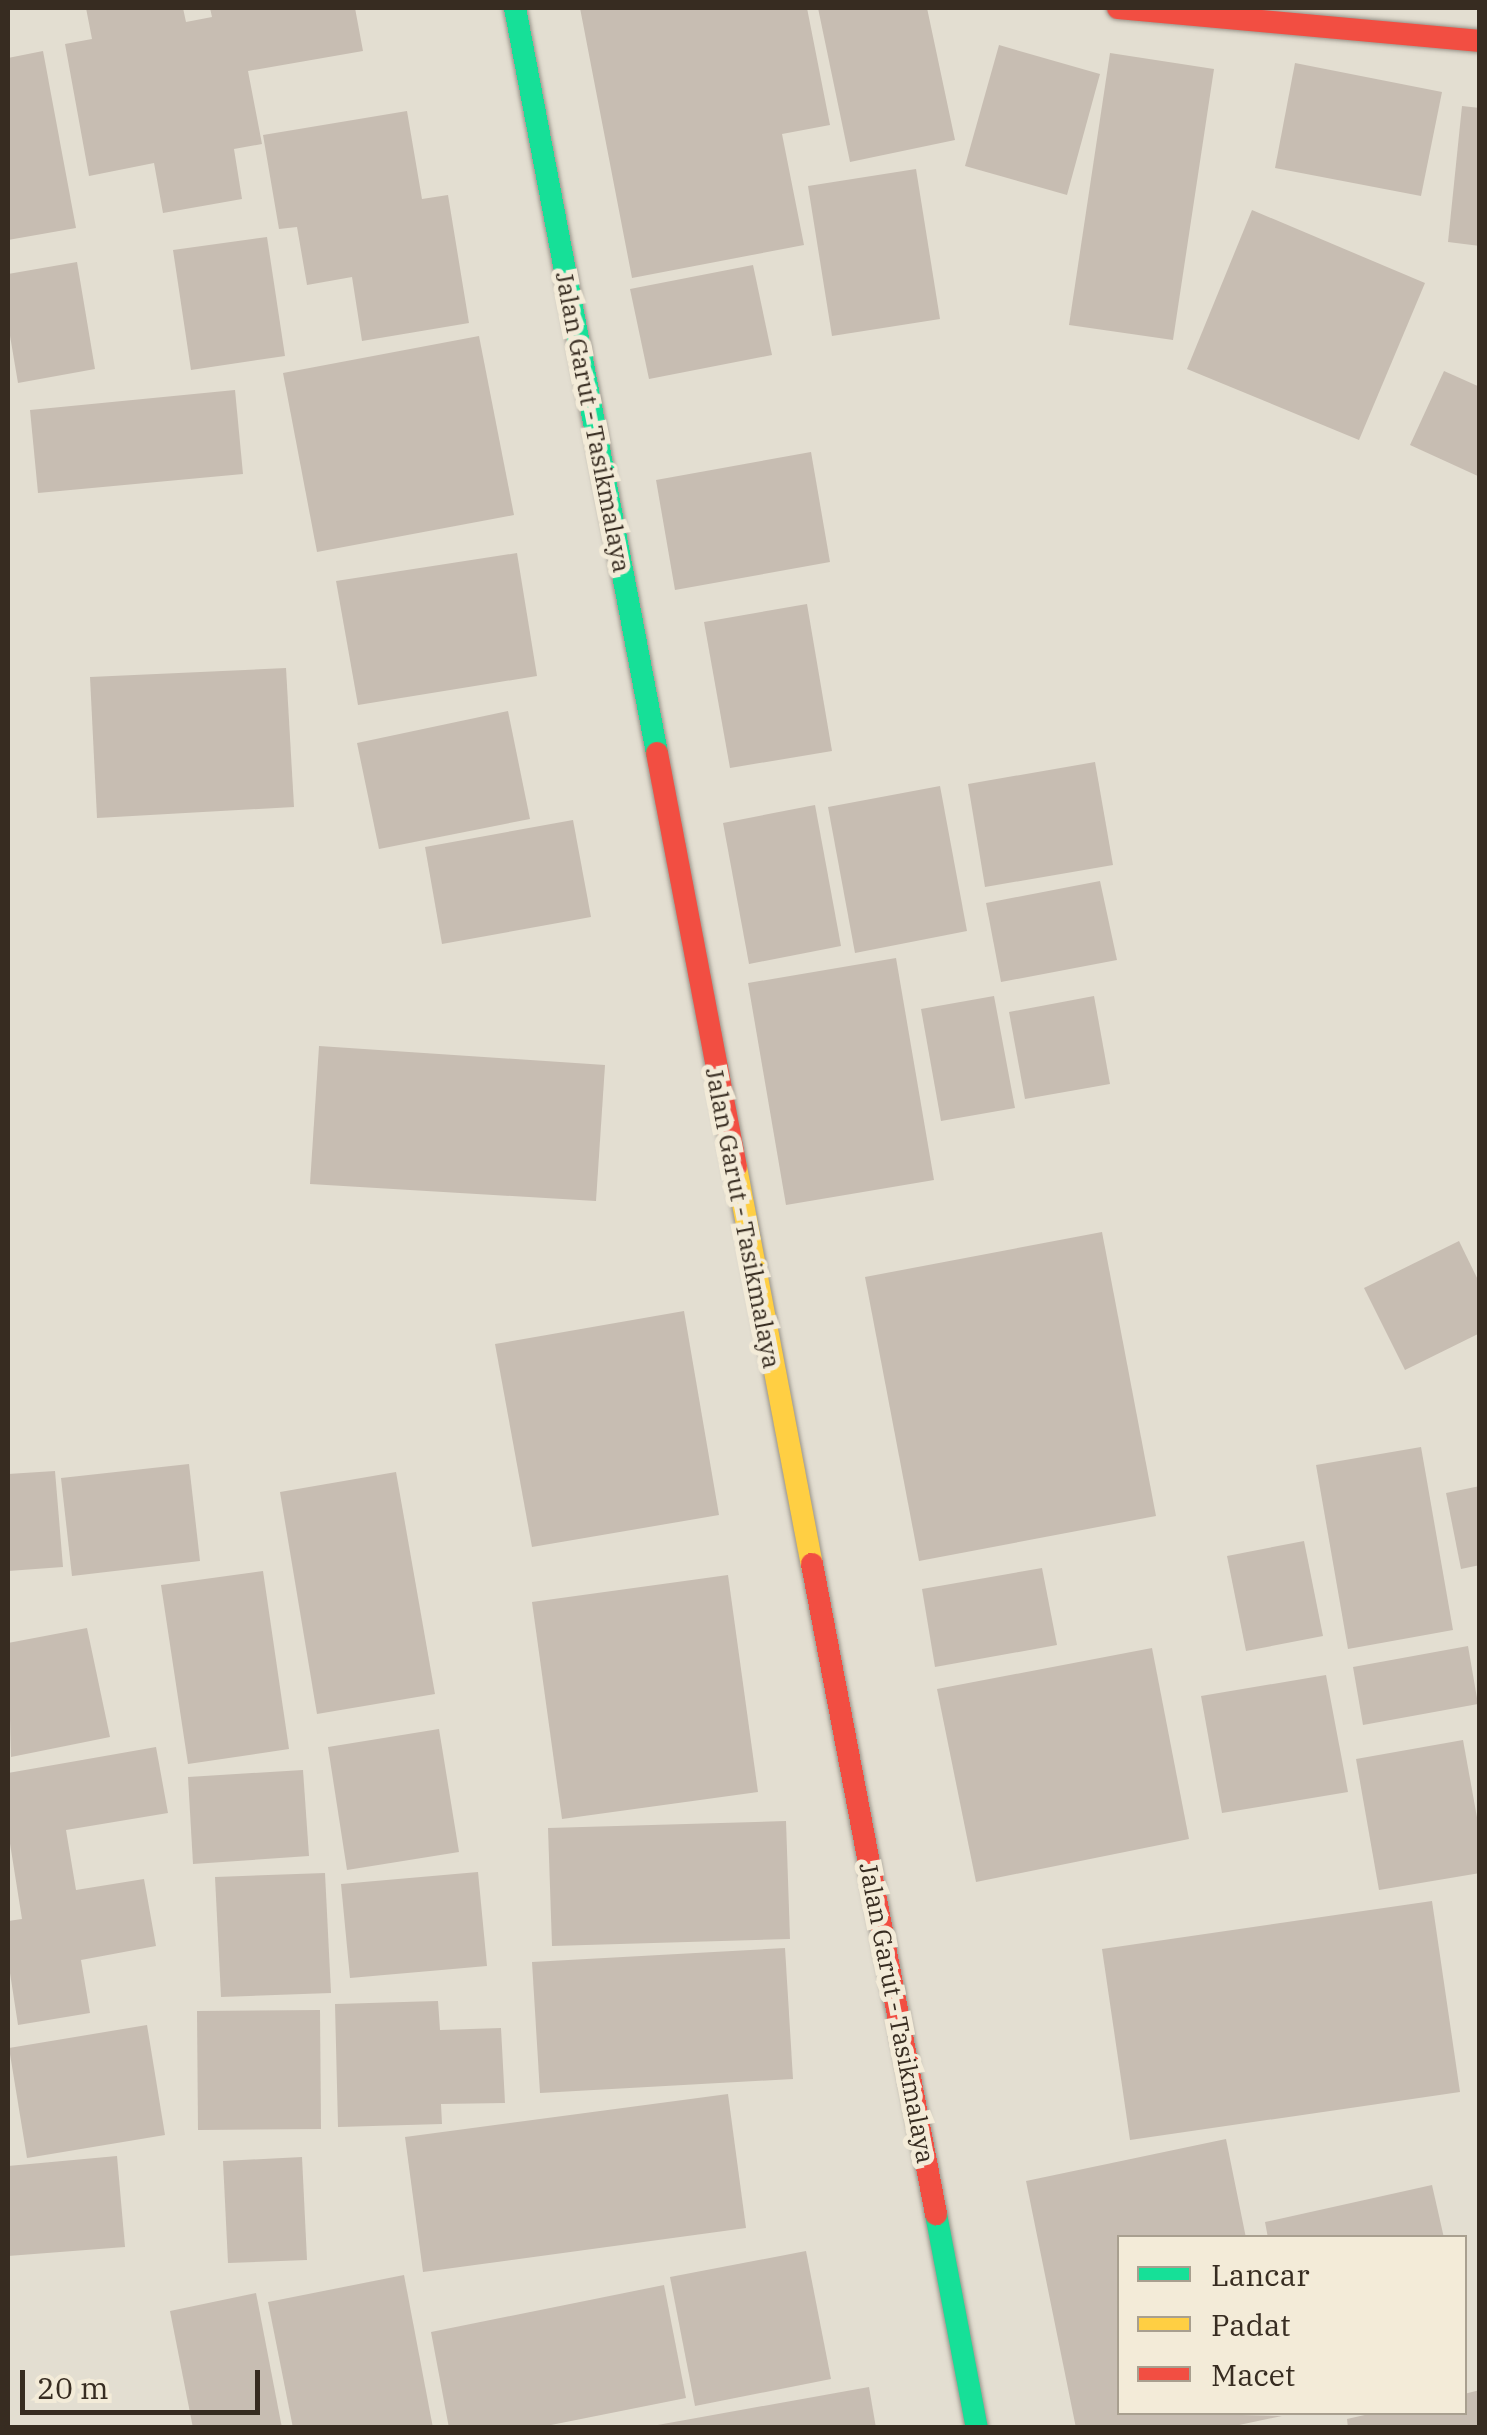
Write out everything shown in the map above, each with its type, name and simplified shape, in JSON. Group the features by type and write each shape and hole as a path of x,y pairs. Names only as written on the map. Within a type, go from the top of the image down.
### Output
{"main road":[{"name":"Jalan Garut - Tasikmalaya","path":"515,8 977,2428"},
{"path":"1118,8 1480,41"}],"building":[{"path":"86,8 183,8 186,22 212,17 210,8 355,8 363,51 248,71 262,144 234,149 242,199 163,213 154,163 89,176 65,44 92,39"},
{"path":"580,8 807,8 830,125 782,134 804,245 632,278"},
{"path":"818,8 927,8 955,140 850,162"},
{"path":"999,45 1100,74 1067,195 965,166"},
{"path":"43,51 76,228 8,240 8,58"},
{"path":"1110,53 1214,69 1173,340 1069,325"},
{"path":"1295,63 1442,92 1421,196 1275,168"},
{"path":"1462,106 1480,108 1480,246 1448,242"},
{"path":"407,111 422,199 448,195 469,323 362,341 352,277 307,285 297,227 279,229 263,135"},
{"path":"916,169 940,319 832,336 808,186"},
{"path":"1252,210 1425,283 1359,440 1187,369"},
{"path":"267,237 285,356 191,370 173,250"},
{"path":"77,262 95,369 18,383 8,324 8,274"},
{"path":"753,265 772,355 649,379 630,289"},
{"path":"479,336 514,515 317,552 283,373"},
{"path":"1444,371 1480,387 1480,477 1410,445"},
{"path":"235,390 243,474 38,493 30,410"},
{"path":"811,452 830,562 675,590 656,480"},
{"path":"517,553 537,676 358,705 336,581"},
{"path":"807,604 832,751 730,768 704,622"},
{"path":"286,668 294,807 97,818 90,677"},
{"path":"508,711 530,819 379,849 357,743"},
{"path":"1095,762 1113,865 985,887 968,784"},
{"path":"940,786 967,931 855,953 828,807"},
{"path":"815,805 841,946 749,964 723,823"},
{"path":"573,820 591,917 442,944 425,847"},
{"path":"1100,881 1117,960 1001,982 986,903"},
{"path":"896,958 934,1180 786,1205 748,983"},
{"path":"994,996 1015,1108 941,1121 921,1009"},
{"path":"1094,996 1110,1084 1025,1099 1009,1012"},
{"path":"319,1046 605,1065 596,1201 310,1184"},
{"path":"1102,1232 1156,1516 919,1561 865,1277"},
{"path":"1459,1241 1480,1284 1480,1333 1405,1370 1364,1288"},
{"path":"684,1311 719,1515 532,1547 495,1344"},
{"path":"1421,1447 1453,1630 1348,1649 1316,1465"},
{"path":"189,1464 200,1561 72,1576 61,1478"},
{"path":"55,1471 63,1567 8,1571 8,1474"},
{"path":"396,1472 435,1694 317,1714 280,1492"},
{"path":"1480,1486 1480,1565 1461,1569 1446,1493"},
{"path":"1304,1541 1323,1636 1246,1651 1227,1556"},
{"path":"1042,1568 1057,1645 935,1667 922,1589"},
{"path":"263,1571 289,1749 188,1764 161,1585"},
{"path":"728,1575 758,1792 562,1819 532,1602"},
{"path":"87,1628 110,1737 11,1757 8,1643"},
{"path":"1468,1646 1478,1704 1363,1725 1353,1667"},
{"path":"1152,1648 1189,1839 976,1882 937,1689"},
{"path":"1326,1675 1348,1792 1222,1813 1201,1696"},
{"path":"439,1729 459,1852 347,1870 328,1747"},
{"path":"1463,1740 1480,1834 1480,1873 1379,1890 1356,1759"},
{"path":"156,1747 168,1813 66,1830 76,1890 144,1879 156,1946 81,1960 90,2013 18,2025 8,1960 8,1921 22,1919 8,1831 8,1773"},
{"path":"303,1770 309,1856 193,1864 188,1777"},
{"path":"786,1821 790,1939 552,1946 548,1828"},
{"path":"478,1872 487,1966 350,1978 341,1884"},
{"path":"325,1873 331,1993 221,1997 215,1877"},
{"path":"1432,1901 1460,2092 1130,2140 1102,1949"},
{"path":"785,1948 793,2079 540,2093 532,1962"},
{"path":"438,2001 440,2030 501,2028 505,2103 441,2104 442,2124 338,2127 335,2004"},
{"path":"320,2010 321,2129 198,2130 197,2011"},
{"path":"147,2025 165,2135 27,2158 9,2048"},
{"path":"728,2094 746,2228 423,2272 405,2137"},
{"path":"1226,2139 1245,2235 1117,2235 1117,2415 1282,2416 1225,2428 1076,2428 1026,2181"},
{"path":"117,2156 125,2247 8,2256 8,2166"},
{"path":"302,2157 307,2260 228,2263 223,2161"},
{"path":"1432,2185 1443,2235 1267,2235 1265,2222"},
{"path":"806,2251 831,2379 695,2406 670,2277"},
{"path":"404,2275 433,2428 293,2428 268,2302"},
{"path":"664,2285 686,2398 536,2428 449,2428 431,2332"},
{"path":"256,2293 282,2428 193,2428 170,2311"},
{"path":"869,2387 876,2428 652,2428 652,2426"},
{"path":"1480,2390 1480,2428 1348,2428 1347,2419 1365,2415 1467,2415 1467,2393"}],"traffic: fast":[{"path":"515,8 657,753"},
{"path":"936,2214 977,2428"}],"traffic: slow":[{"path":"736,1167 812,1564"}],"traffic: jam":[{"path":"1118,8 1480,41"},
{"path":"657,753 736,1167"},
{"path":"812,1564 936,2214"}]}
